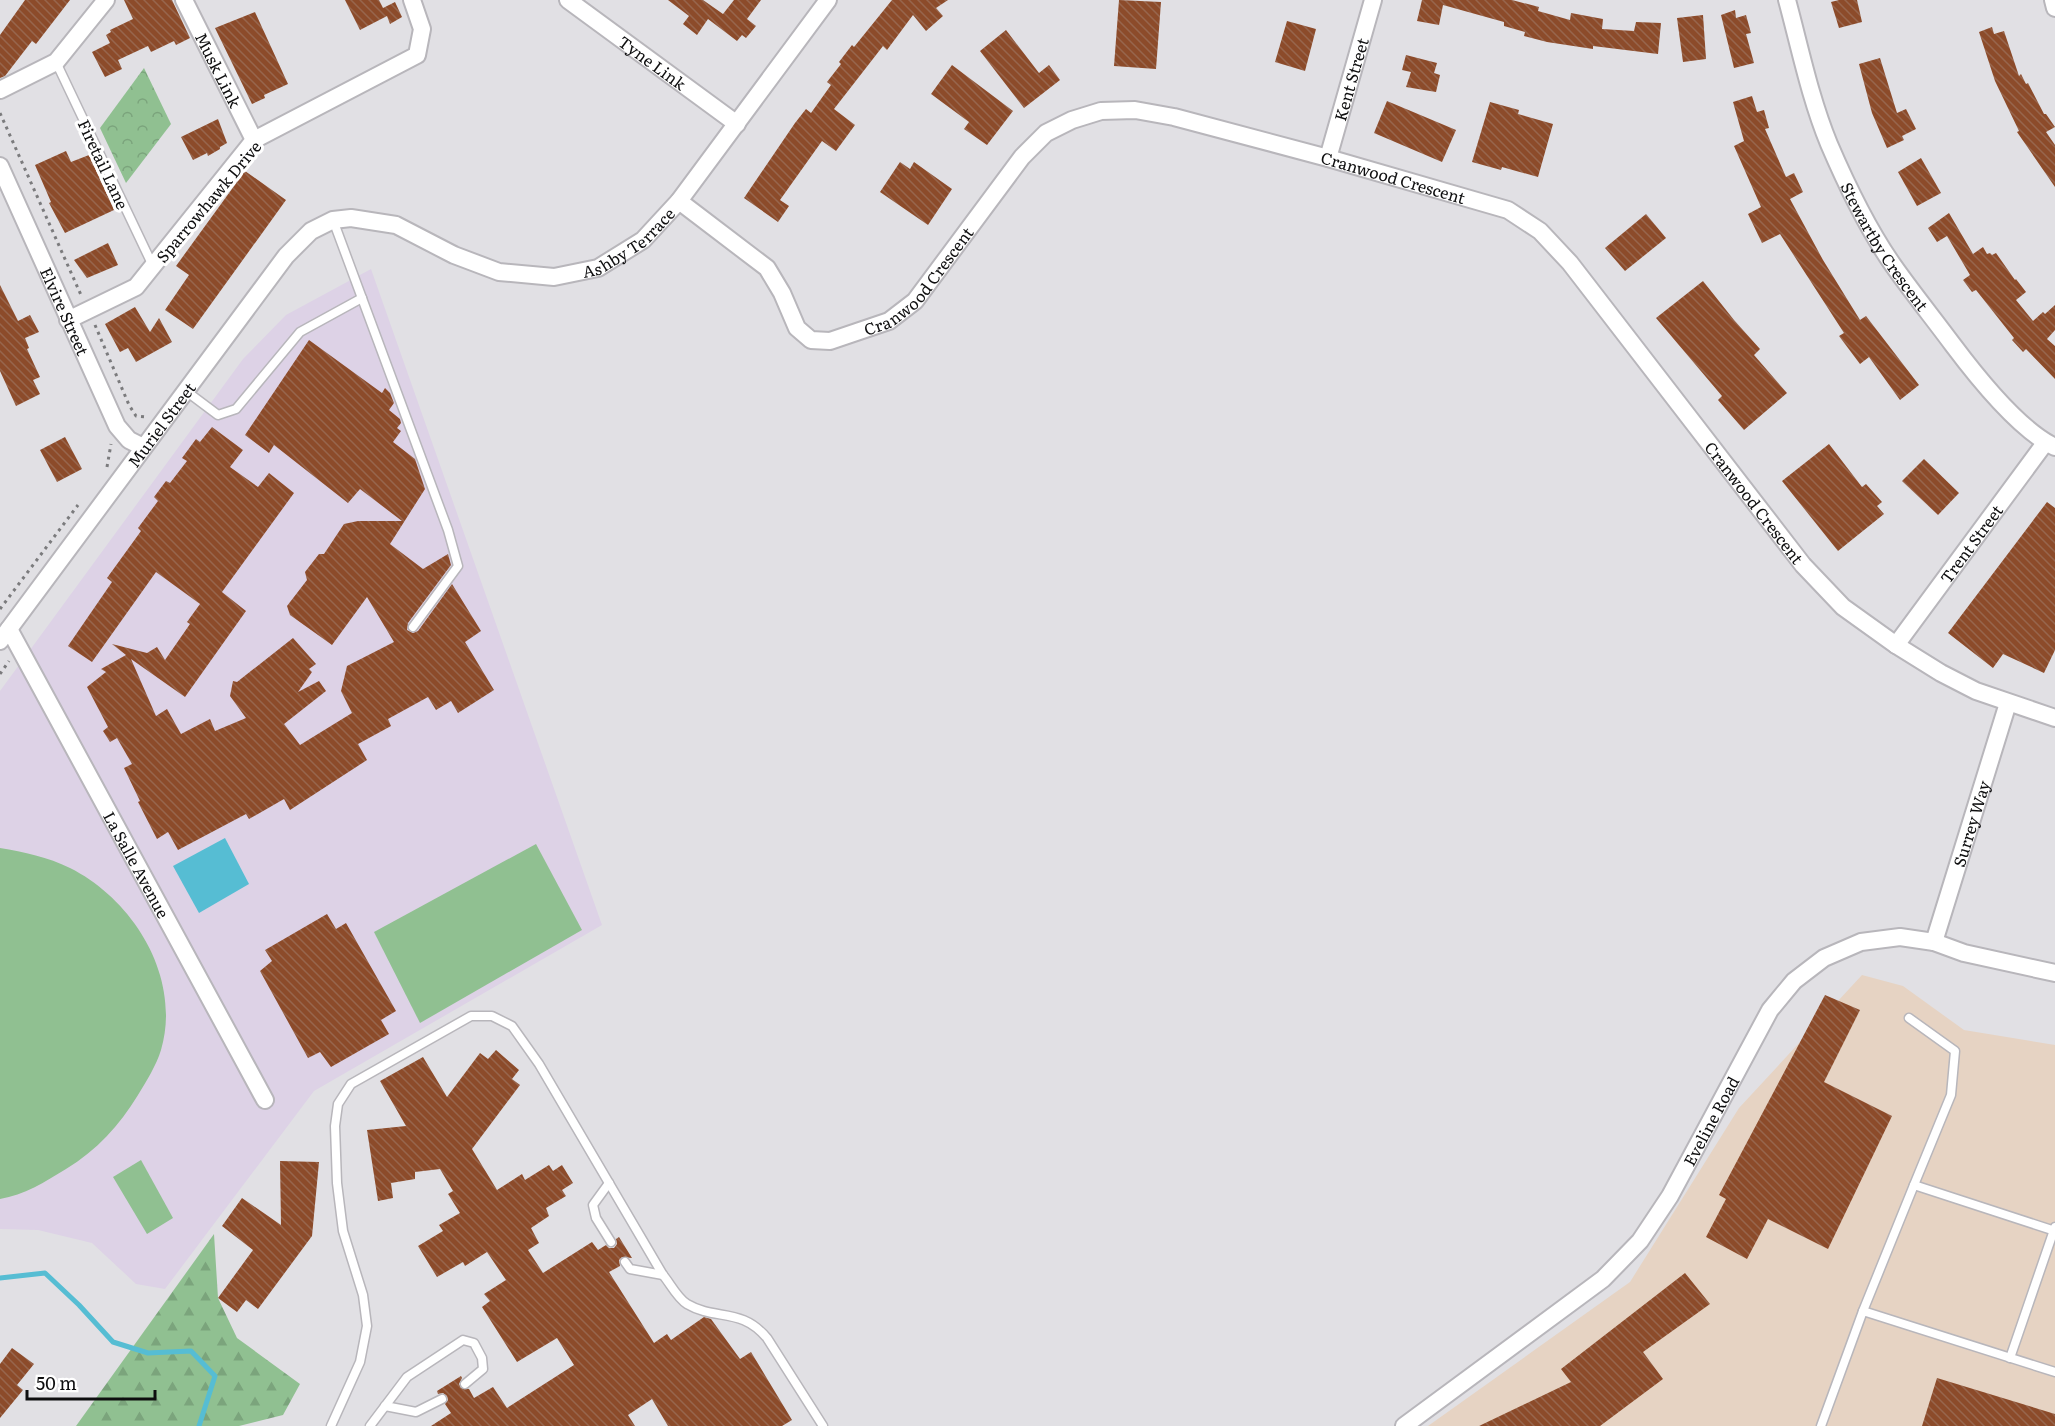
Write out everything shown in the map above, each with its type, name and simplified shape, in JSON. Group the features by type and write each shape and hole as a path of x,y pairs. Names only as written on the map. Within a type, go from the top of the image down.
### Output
{"street":[{"path":"0,90 56,62 106,0"},
{"name":"Musk Link","path":"184,0 254,140"},
{"name":"Sparrowhawk Drive","path":"68,320 136,287 254,140 417,55 422,29 412,0"},
{"name":"Tyne Link","path":"568,0 737,124"},
{"name":"Ashby Terrace","path":"333,220 351,218 396,225 454,255 499,272 554,277 598,267 643,240 680,201 828,0"},
{"name":"Kent Street","path":"1328,158 1372,0"},
{"name":"Stewartby Crescent","path":"1788,0 1828,142 1870,227 1892,263 1971,369 2020,421 2050,445"},
{"path":"2053,0 2055,8"},
{"name":"Cranwood Crescent","path":"680,201 767,268 782,293 797,328 811,340 830,341 889,321 915,301 1022,157 1046,133 1072,120 1101,111 1135,110 1174,117 1328,158 1508,210 1540,231 1570,263 1803,565 1843,607 1896,645 1941,673 1976,691 2055,718"},
{"name":"Elvire Street","path":"0,166 117,426 129,440 143,447"},
{"name":"Muriel Street","path":"5,634 286,256 311,231 333,220"},
{"name":"Trent Street","path":"1896,645 2050,445"},
{"name":"La Salle Avenue","path":"5,634 19,647 265,1100"},
{"name":"Surrey Way","path":"1934,942 2008,703"},
{"name":"Eveline Road","path":"1404,1426 1584,1295 1604,1279 1634,1248 1670,1196 1770,1010 1794,981 1824,958 1861,942 1900,937 1934,942 1964,953 2055,973"}],"lane":[{"name":"Firetail Lane","path":"56,62 153,266"},
{"path":"333,220 448,530 458,566 413,627"},
{"path":"186,391 218,415 236,409 300,332 362,298"},
{"path":"331,1426 360,1362 367,1326 363,1295 343,1231 337,1183 335,1126 338,1104 351,1084 471,1016 492,1016 512,1026 539,1064 663,1275 685,1303 757,1325 823,1426"},
{"path":"1821,1426 1863,1311 1951,1095 1955,1051 1909,1018"},
{"path":"609,1183 592,1205 596,1218 611,1242"},
{"path":"1914,1185 2054,1230 2010,1358"},
{"path":"625,1262 630,1269 663,1275"},
{"path":"1863,1311 2055,1372"},
{"path":"370,1426 406,1377 463,1340 474,1343 482,1358 483,1369 465,1384"},
{"path":"385,1406 416,1412 442,1399"}],"path":[{"path":"0,113 136,416 151,417"},
{"path":"106,470 112,450 111,442"},
{"path":"0,609 74,509 83,501"},
{"path":"0,674 19,647"}],"shaded area":[{"path":"371,269 602,925 314,1091 165,1289 136,1284 92,1243 38,1230 0,1229 0,691 243,359 286,315"},
{"path":"1862,975 1903,986 1964,1030 2055,1045 2055,1426 1428,1426 1630,1282 1739,1108"}],"green space":[{"path":"144,68 171,124 126,183 100,128"},
{"path":"536,844 582,930 420,1023 374,932"},
{"path":"0,848 36,855 62,864 93,882 114,900 132,921 147,944 158,969 165,996 166,1023 161,1050 154,1067 131,1106 115,1127 88,1154 50,1179 26,1191 0,1199"},
{"path":"141,1160 173,1218 147,1234 113,1177"},
{"path":"214,1234 218,1298 237,1338 300,1384 283,1415 239,1426 76,1426"}],"water":[{"path":"225,838 249,884 199,913 173,866"}],"building":[{"path":"25,0 70,0 36,44 32,41 5,76 0,78 0,35"},
{"path":"124,0 172,0 190,38 176,45 174,41 151,52 148,46 118,60 122,69 105,77 92,52 110,43 106,35 111,32 110,30 133,19"},
{"path":"345,0 379,0 383,8 395,2 402,17 390,24 387,16 360,30"},
{"path":"668,0 703,0 723,14 734,0 761,0 747,19 756,26 746,38 742,35 737,41 708,19 697,35 683,24 689,16"},
{"path":"892,0 948,0 936,8 943,16 926,31 913,15 887,50 883,46 834,109 855,125 836,151 822,141 780,200 789,206 778,222 744,198 795,123 806,109 811,113 831,85 827,82 841,64 839,62"},
{"path":"1119,0 1161,2 1156,69 1114,66"},
{"path":"1422,0 1512,0 1539,7 1538,11 1570,20 1571,13 1603,19 1602,29 1634,31 1636,22 1661,23 1658,54 1593,46 1593,49 1547,42 1524,36 1525,32 1504,26 1504,22 1443,5 1439,25 1417,21"},
{"path":"1857,0 1862,22 1839,28 1831,2"},
{"path":"1735,10 1736,18 1746,15 1751,33 1746,34 1754,63 1734,68 1721,15"},
{"path":"255,12 288,84 264,95 265,98 252,104 215,28"},
{"path":"1703,15 1706,59 1683,62 1677,18"},
{"path":"1287,21 1316,29 1305,71 1275,62"},
{"path":"1992,27 1994,34 2004,31 2019,76 2021,74 2026,84 2028,83 2044,114 2055,127 2046,132 2055,145 2055,187 2017,132 2019,131 1995,81 1979,32"},
{"path":"1006,30 1039,73 1049,65 1060,80 1024,108 980,51"},
{"path":"1406,55 1437,63 1434,73 1440,75 1436,92 1406,87 1411,72 1402,70"},
{"path":"1880,58 1897,113 1906,109 1916,129 1902,136 1904,140 1887,148 1872,113 1859,64"},
{"path":"952,65 1013,111 987,145 964,129 969,122 931,94"},
{"path":"1752,96 1757,112 1764,110 1769,128 1765,129 1786,177 1794,173 1803,192 1790,199 1823,260 1860,320 1866,316 1919,385 1900,400 1869,357 1860,364 1839,336 1844,333 1780,234 1762,243 1748,214 1761,207 1734,146 1744,141 1733,102"},
{"path":"1387,101 1456,130 1442,162 1374,133"},
{"path":"1490,102 1519,110 1518,114 1553,124 1538,177 1472,162"},
{"path":"218,119 227,143 208,156 207,153 193,160 181,137"},
{"path":"66,151 71,162 89,155 114,210 65,233 49,203 51,202 35,165"},
{"path":"1921,158 1941,193 1917,206 1898,172"},
{"path":"900,162 910,169 914,162 952,189 928,225 880,192"},
{"path":"245,171 286,200 193,329 165,310 189,275 176,266"},
{"path":"1949,213 1973,254 1983,247 1987,254 1996,253 2026,292 2016,300 2033,321 2055,305 2055,330 2047,339 2055,346 2055,379 2026,349 2023,352 1976,290 1972,292 1963,280 1970,275 1947,236 1937,242 1928,228"},
{"path":"1646,214 1666,238 1625,271 1605,248"},
{"path":"108,243 118,265 87,278 74,260"},
{"path":"1703,281 1760,349 1754,355 1787,393 1744,430 1718,400 1722,396 1656,318"},
{"path":"0,285 18,321 30,315 39,332 25,338 29,348 27,349 40,377 33,380 40,394 16,406 0,371"},
{"path":"135,307 150,332 159,318 172,342 136,362 128,348 120,352 105,324"},
{"path":"309,340 382,393 385,388 394,403 389,410 400,419 401,423 397,428 401,431 393,442 415,459 425,489 390,544 423,569 448,554 451,565 408,623 407,630 413,633 418,631 452,584 481,631 465,642 494,690 458,713 451,701 436,710 428,697 388,719 391,726 358,744 367,760 290,810 284,799 249,819 246,814 178,850 168,832 157,839 124,768 132,764 117,738 110,742 103,731 108,727 87,687 106,672 101,669 126,655 112,644 147,653 157,647 165,660 190,624 187,622 200,604 156,572 92,662 68,646 112,582 107,578 141,531 138,528 158,501 154,497 166,481 170,483 187,461 182,458 196,439 200,442 212,427 243,450 230,467 258,487 269,473 294,493 222,592 246,611 185,697 131,659 156,716 167,709 181,734 210,719 215,731 246,718 230,696 233,681 237,682 293,638 316,664 309,669 312,672 298,692 319,681 326,691 284,724 300,745 352,713 341,691 347,666 394,642 367,597 332,645 290,615 287,606 307,580 305,572 319,554 324,554 344,524 358,521 402,521 360,489 348,503 274,445 269,453 245,435"},
{"path":"65,437 82,469 57,482 40,450"},
{"path":"1829,444 1862,487 1866,484 1882,502 1877,506 1884,514 1838,551 1782,481"},
{"path":"1924,459 1959,493 1938,515 1902,481"},
{"path":"2047,502 2055,508 2055,650 2044,673 2003,654 1993,668 1948,633"},
{"path":"327,914 336,929 346,923 396,1011 381,1020 389,1034 331,1067 320,1052 308,1058 260,971 272,961 265,950"},
{"path":"1825,995 1860,1010 1824,1082 1892,1116 1828,1249 1768,1219 1747,1259 1706,1237 1726,1199 1719,1195"},
{"path":"496,1050 519,1070 512,1079 520,1085 472,1149 497,1190 522,1174 525,1180 549,1165 553,1171 562,1165 573,1183 562,1190 566,1196 546,1208 549,1216 531,1228 539,1243 528,1250 543,1273 592,1242 598,1250 606,1245 614,1248 617,1244 616,1239 619,1237 632,1258 622,1257 619,1260 620,1266 609,1272 654,1343 667,1334 671,1340 704,1317 711,1319 740,1359 751,1352 792,1420 782,1426 668,1426 652,1399 628,1415 635,1426 431,1426 451,1413 445,1404 448,1400 447,1396 443,1393 438,1394 437,1391 461,1376 459,1384 461,1388 469,1389 474,1398 493,1387 507,1408 574,1365 557,1338 517,1362 482,1307 490,1301 484,1294 506,1280 487,1252 465,1266 463,1262 437,1277 418,1246 443,1231 439,1225 460,1213 448,1194 453,1191 440,1169 415,1172 415,1179 391,1183 393,1198 378,1201 367,1130 406,1126 380,1081 423,1057 447,1097 480,1053 488,1059"},
{"path":"280,1161 319,1162 312,1236 258,1309 246,1300 237,1312 218,1298 253,1250 222,1226 242,1198 281,1225"},
{"path":"1685,1273 1710,1304 1643,1352 1663,1379 1600,1426 1479,1426 1571,1382 1561,1369"},
{"path":"12,1348 34,1364 17,1385 23,1390 0,1418 0,1364"},
{"path":"1937,1378 2055,1414 2055,1426 1922,1426"}],"waterway":[{"path":"0,1278 45,1273 113,1342 148,1353 191,1351 215,1376 199,1426"}]}
